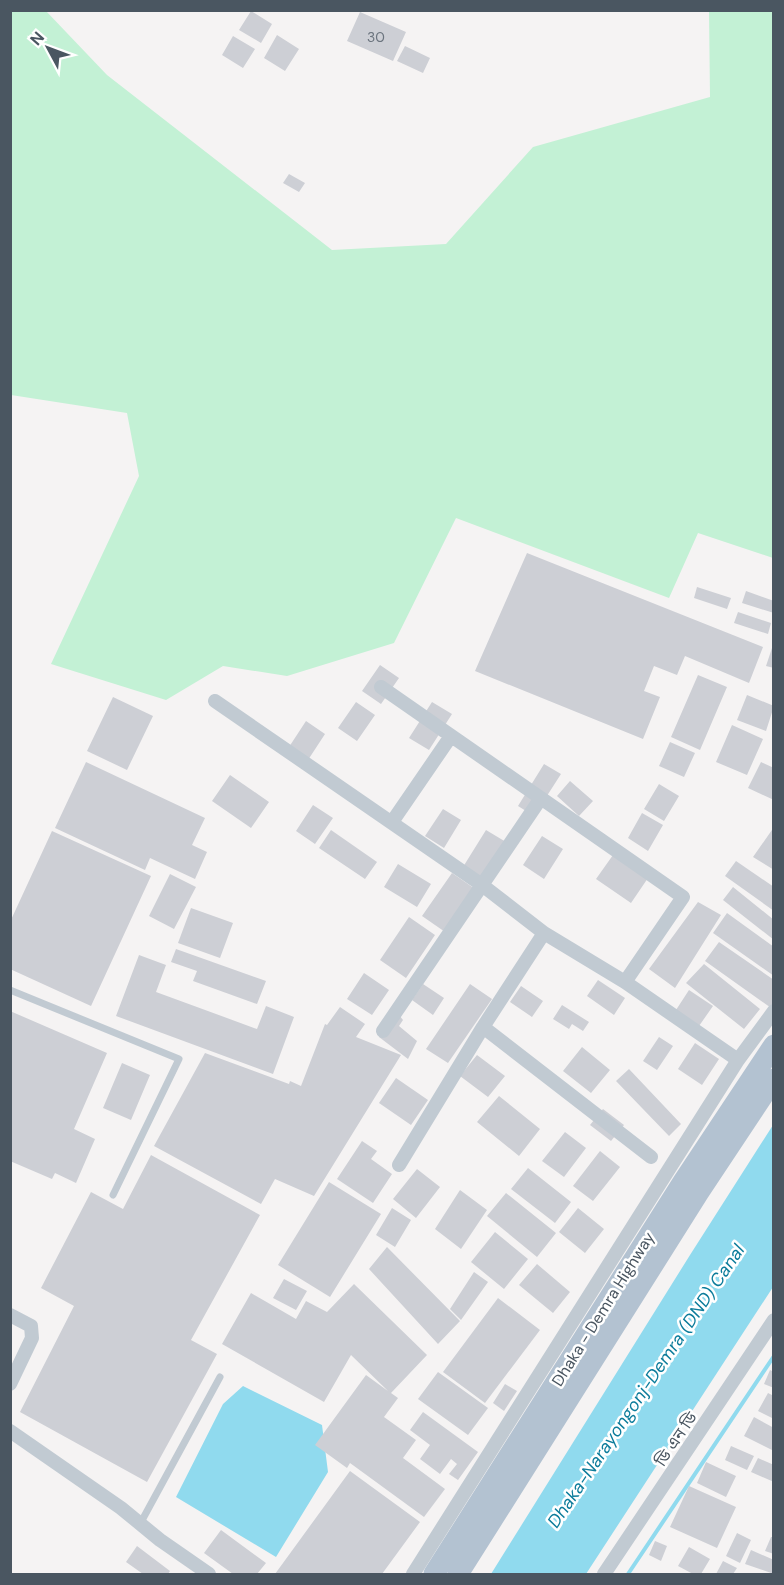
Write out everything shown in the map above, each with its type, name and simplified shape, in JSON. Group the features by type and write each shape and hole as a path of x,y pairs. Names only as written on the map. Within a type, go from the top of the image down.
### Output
{"main road":[{"name":"Dhaka - Demra Highway","path":"434,1575 683,1182 774,1045"},
{"name":"Dhaka - Demra Highway","path":"458,1575 692,1202 774,1079"}],"street":[{"path":"381,687 683,897 626,982"},
{"path":"215,701 482,885 544,933 626,982 738,1060"},
{"path":"392,822 451,736"},
{"path":"383,1030 541,798"},
{"path":"399,1165 483,1027 544,933"},
{"path":"413,1575 738,1060 774,1011"},
{"path":"483,1027 651,1157"},
{"path":"10,1315 31,1326 32,1338 10,1384"},
{"name":"ডি এন ডি","path":"604,1575 774,1320"},
{"path":"10,1431 209,1575"}],"lane":[{"path":"10,990 179,1059 112,1195"},
{"path":"140,1524 220,1377"}],"green space":[{"path":"10,11 46,11 107,75 332,250 446,244 533,147 710,97 709,11 773,11 773,558 698,533 669,598 456,518 394,643 287,676 223,666 166,700 51,664 139,476 127,413 11,395"}],"water":[{"name":"Dhaka-Narayongonj-Demra (DND) Canal","path":"773,1125 773,1287 586,1574 491,1574 690,1255"},
{"path":"243,1386 322,1425 328,1472 276,1557 176,1497 223,1404"}],"building":[{"path":"251,11 272,24 261,43 239,30"},
{"path":"360,12 406,32 393,61 347,41"},
{"path":"277,35 299,49 285,71 264,58"},
{"path":"233,36 255,49 243,68 222,55"},
{"path":"405,46 430,58 423,73 397,61"},
{"path":"289,174 305,183 299,192 283,183"},
{"path":"527,553 763,647 749,683 685,656 677,675 654,666 644,691 660,697 643,739 475,671"},
{"path":"697,587 731,598 727,609 694,598"},
{"path":"746,591 774,601 774,613 742,603"},
{"path":"738,612 771,623 768,634 734,623"},
{"path":"774,645 774,668 766,666"},
{"path":"380,665 399,678 381,704 362,691"},
{"path":"698,675 727,687 700,750 671,737"},
{"path":"747,695 774,706 766,731 737,720"},
{"path":"113,697 153,716 127,770 87,751"},
{"path":"356,702 375,715 357,741 338,728"},
{"path":"432,702 452,714 429,750 409,738"},
{"path":"306,721 325,734 308,760 289,747"},
{"path":"732,725 763,739 747,775 716,762"},
{"path":"670,742 695,753 684,777 659,766"},
{"path":"86,762 205,818 192,845 207,852 195,879 150,858 145,870 55,828"},
{"path":"761,762 774,768 774,800 748,788"},
{"path":"544,764 561,774 534,816 518,806"},
{"path":"230,775 269,802 251,828 212,801"},
{"path":"570,781 593,801 579,816 557,796"},
{"path":"659,784 679,796 664,821 644,809"},
{"path":"313,805 333,818 315,844 296,831"},
{"path":"443,809 461,820 444,848 425,836"},
{"path":"642,813 663,825 648,851 628,838"},
{"path":"774,827 774,870 753,857"},
{"path":"331,830 377,862 365,879 319,848"},
{"path":"486,830 506,842 483,879 463,867"},
{"path":"52,831 151,876 91,1006 10,969 10,922"},
{"path":"542,836 563,849 544,879 523,865"},
{"path":"613,855 648,878 631,903 596,879"},
{"path":"736,861 774,887 774,911 725,876"},
{"path":"398,864 431,884 417,907 384,887"},
{"path":"452,873 478,891 448,934 422,916"},
{"path":"170,874 196,887 174,929 149,916"},
{"path":"733,887 774,920 774,940 723,900"},
{"path":"698,902 721,915 675,988 649,969"},
{"path":"191,908 233,923 220,958 178,943"},
{"path":"727,913 774,947 774,976 713,933"},
{"path":"409,917 435,935 406,978 380,960"},
{"path":"719,942 774,980 774,1010 705,961"},
{"path":"176,949 266,981 257,1004 193,981 197,971 171,962"},
{"path":"139,955 166,965 156,992 257,1029 266,1006 294,1017 273,1074 116,1016"},
{"path":"704,964 760,1009 744,1029 686,983"},
{"path":"364,973 389,990 372,1015 347,999"},
{"path":"598,980 625,998 614,1015 587,996"},
{"path":"423,984 444,998 433,1015 412,1000"},
{"path":"470,984 492,999 448,1063 426,1049"},
{"path":"521,986 543,1001 532,1017 510,1002"},
{"path":"689,990 713,1006 699,1026 676,1010"},
{"path":"562,1005 589,1022 583,1031 572,1024 569,1029 553,1019"},
{"path":"340,1007 365,1024 356,1037 401,1055 314,1196 275,1179 261,1204 154,1146 205,1053 289,1084 290,1081 301,1086 325,1024 327,1025"},
{"path":"10,1011 107,1053 74,1129 95,1139 76,1183 55,1173 52,1179 10,1161"},
{"path":"399,1015 403,1020 399,1026 417,1041 408,1059 379,1037 381,1026"},
{"path":"659,1037 673,1046 657,1070 643,1061"},
{"path":"695,1043 719,1059 702,1085 678,1069"},
{"path":"582,1047 610,1070 591,1093 563,1071"},
{"path":"477,1055 505,1076 488,1097 460,1076"},
{"path":"122,1063 150,1075 131,1120 103,1108"},
{"path":"629,1069 681,1124 669,1136 616,1081"},
{"path":"396,1078 428,1100 411,1125 379,1103"},
{"path":"499,1096 540,1129 519,1156 477,1122"},
{"path":"603,1109 624,1125 611,1141 590,1125"},
{"path":"565,1132 586,1148 564,1177 542,1161"},
{"path":"362,1141 377,1151 371,1159 392,1174 373,1203 337,1179"},
{"path":"600,1151 620,1167 593,1201 573,1186"},
{"path":"151,1155 260,1215 191,1340 217,1354 147,1482 20,1412 74,1306 41,1288 91,1192 123,1209"},
{"path":"528,1168 571,1202 555,1223 511,1189"},
{"path":"417,1169 440,1187 416,1218 393,1199"},
{"path":"329,1182 381,1214 330,1297 278,1265"},
{"path":"460,1190 487,1210 461,1249 435,1229"},
{"path":"506,1193 556,1233 537,1257 487,1216"},
{"path":"392,1208 411,1220 395,1247 376,1235"},
{"path":"578,1208 604,1229 585,1253 559,1232"},
{"path":"495,1232 528,1259 504,1289 471,1262"},
{"path":"387,1247 460,1321 438,1344 369,1269"},
{"path":"537,1264 570,1292 553,1313 519,1285"},
{"path":"474,1272 488,1282 461,1320 450,1309"},
{"path":"284,1279 307,1291 296,1310 273,1298"},
{"path":"354,1284 427,1355 391,1393 398,1398 384,1417 416,1440 403,1458 445,1489 424,1517 350,1463 347,1468 315,1445 366,1375 388,1391 351,1355 324,1402 222,1344 251,1293 296,1319 306,1301 327,1312"},
{"path":"498,1298 540,1330 485,1403 443,1372"},
{"path":"770,1370 774,1372 774,1388 764,1384"},
{"path":"438,1372 488,1408 468,1435 418,1399"},
{"path":"505,1384 517,1391 504,1411 493,1403"},
{"path":"768,1393 774,1396 774,1419 758,1411"},
{"path":"423,1412 478,1452 458,1480 449,1474 457,1464 451,1459 440,1474 420,1459 430,1445 410,1430"},
{"path":"754,1417 774,1428 774,1451 744,1436"},
{"path":"731,1446 754,1456 747,1470 725,1460"},
{"path":"758,1458 774,1465 774,1482 751,1472"},
{"path":"706,1462 736,1476 726,1497 697,1483"},
{"path":"350,1471 420,1522 382,1574 275,1574"},
{"path":"689,1486 736,1507 717,1548 670,1527"},
{"path":"221,1530 266,1563 257,1574 233,1574 204,1553"},
{"path":"737,1533 751,1540 740,1563 726,1556"},
{"path":"771,1537 774,1537 774,1554 765,1551"},
{"path":"655,1541 667,1546 661,1561 649,1555"},
{"path":"137,1546 170,1571 168,1574 143,1574 126,1562"},
{"path":"689,1547 710,1559 701,1574 693,1574 678,1566"},
{"path":"751,1550 774,1560 774,1574 745,1564"},
{"path":"723,1561 737,1568 733,1574 716,1574"}],"waterway":[{"path":"628,1574 774,1356"}]}
